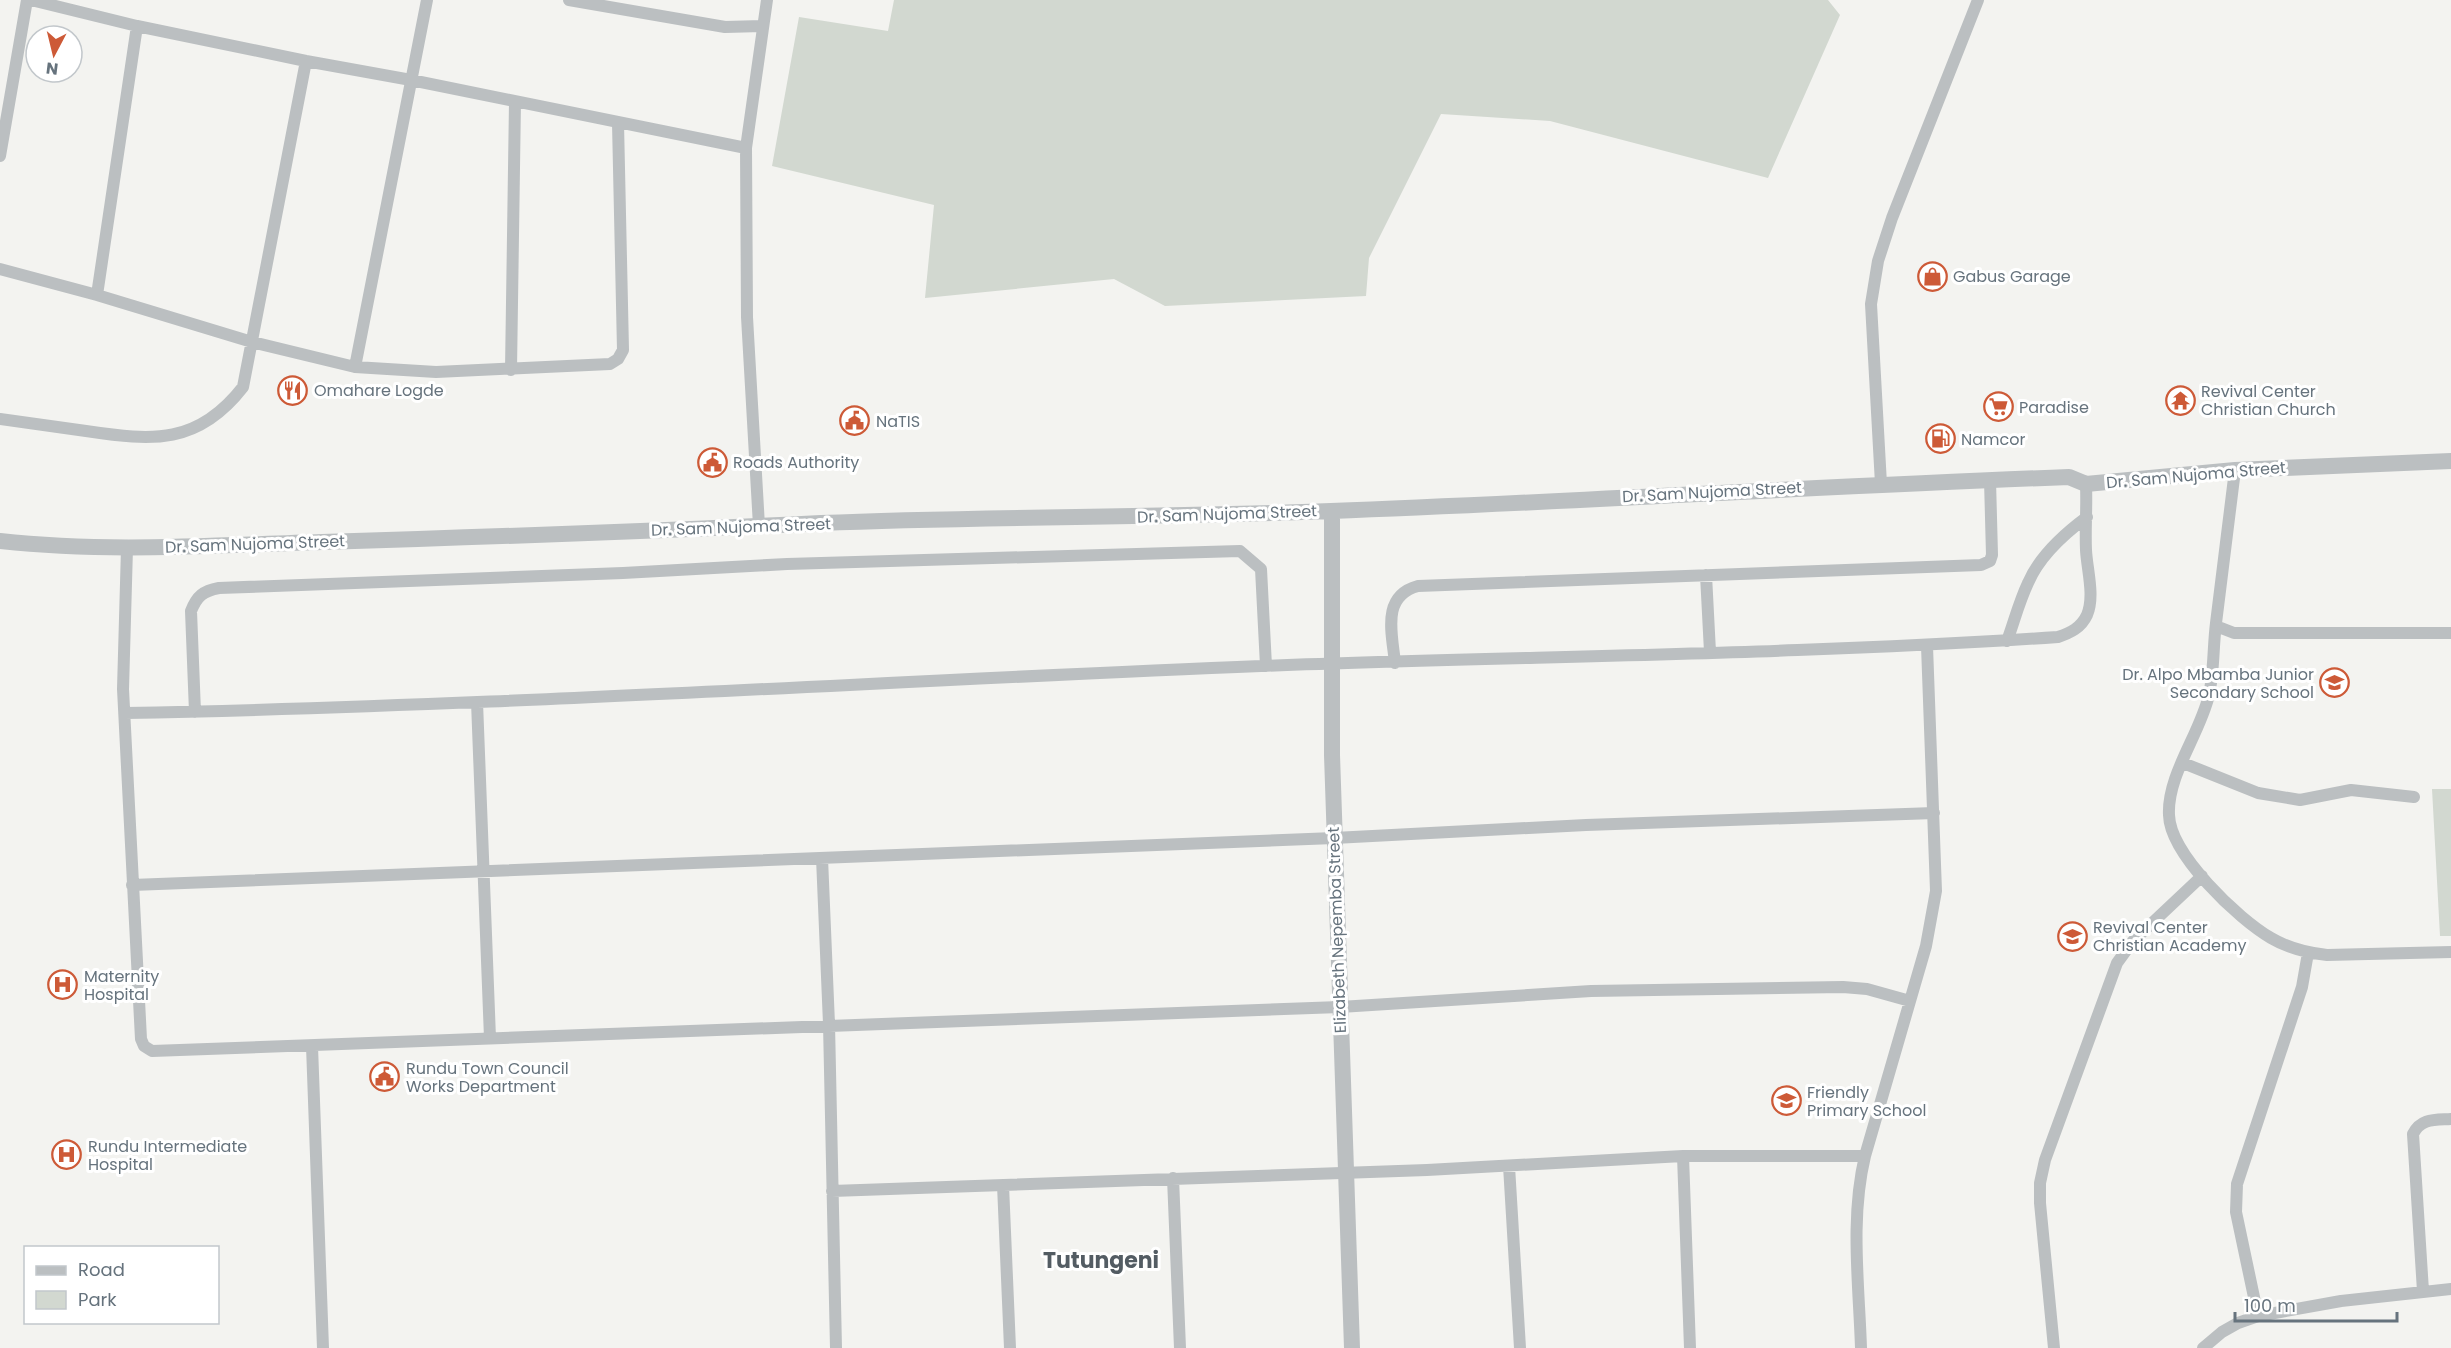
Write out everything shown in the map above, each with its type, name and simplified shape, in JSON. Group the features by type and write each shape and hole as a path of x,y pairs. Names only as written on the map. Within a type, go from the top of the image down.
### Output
{"street":[{"path":"0,156 29,0 137,26 306,61 746,148"},
{"path":"356,367 426,0"},
{"path":"569,0 725,27 762,26"},
{"path":"759,526 747,317 746,148 767,0"},
{"path":"1881,484 1871,304 1874,282 1892,218 1978,0"},
{"path":"97,295 137,26"},
{"path":"0,419 125,437 159,438 180,433 206,422 227,408 243,387 306,61"},
{"path":"511,370 515,101"},
{"path":"0,269 97,295 252,342 356,367 436,372 610,364 618,359 623,350 618,123"},
{"name":"Dr. Sam Nujoma Street","path":"0,541 59,548 127,548 858,522 1149,517 1332,511 2068,477 2086,484 2235,470 2451,461"},
{"path":"2235,470 2209,698 2173,786 2168,816 2172,835 2182,852 2202,876 2253,926 2271,938 2308,953 2346,956 2451,952"},
{"path":"1395,663 1392,635 1394,602 1405,590 1412,588 1981,565 1990,561 1992,555 1990,480"},
{"path":"125,713 477,702 1266,666 1927,646 2058,637 2071,632 2081,624 2087,614 2090,600 2086,549 2086,484"},
{"name":"Elizabeth Nepemba Street","path":"1332,511 1334,838 1352,1348"},
{"path":"2007,641 2028,582 2037,567 2069,530 2087,517"},
{"path":"127,548 125,713 132,885 141,1039 144,1046 152,1051 1340,1006 1592,991 1843,987 1868,989 1910,1001"},
{"path":"195,712 191,611 196,599 205,590 219,588 623,573 787,564 1240,550 1261,569 1266,666"},
{"path":"1706,575 1710,652"},
{"path":"2216,626 2234,633 2451,633"},
{"path":"1861,1348 1857,1219 1865,1156 1928,936 1935,899 1927,646"},
{"path":"477,702 490,1038"},
{"path":"2183,763 2258,793 2300,800 2351,790 2414,797"},
{"path":"132,885 1334,838 1586,825 1934,813"},
{"path":"822,858 829,1024 836,1348"},
{"path":"2054,1348 2040,1203 2040,1183 2044,1160 2117,963 2133,941 2202,876"},
{"path":"2258,1316 2236,1212 2237,1184 2302,987 2308,953"},
{"path":"312,1046 323,1348"},
{"path":"2423,1291 2413,1134 2421,1123 2428,1120 2451,1119"},
{"path":"832,1191 1346,1173 1683,1156 1865,1156"},
{"path":"1683,1156 1690,1348"},
{"path":"1509,1166 1520,1348"},
{"path":"1173,1178 1180,1348"},
{"path":"1003,1185 1010,1348"},
{"path":"2203,1348 2222,1332 2258,1316 2341,1301 2451,1289"}],"green space":[{"path":"894,0 1828,0 1840,15 1768,178 1550,121 1441,114 1369,258 1366,296 1165,306 1114,279 925,298 934,205 772,166 799,17 888,31"},
{"path":"2432,789 2451,789 2451,936 2440,936"}],"place":[{"name":"Gabus Garage","path":"1932,276"},
{"name":"Omahare Logde","path":"293,390"},
{"name":"Revival Center Christian Church","path":"2180,400"},
{"name":"Paradise","path":"1998,407"},
{"name":"NaTIS","path":"855,421"},
{"name":"Namcor","path":"1940,439"},
{"name":"Roads Authority","path":"712,462"},
{"name":"Dr. Alpo Mbamba Junior Secondary School","path":"2335,683"},
{"name":"Revival Center Christian Academy","path":"2072,936"},
{"name":"Maternity Hospital","path":"63,985"},
{"name":"Rundu Town Council Works Department","path":"385,1077"},
{"name":"Friendly Primary School","path":"1786,1101"},
{"name":"Rundu Intermediate Hospital","path":"67,1155"}],"district":[{"name":"Tutungeni","path":"1101,1260"}]}
